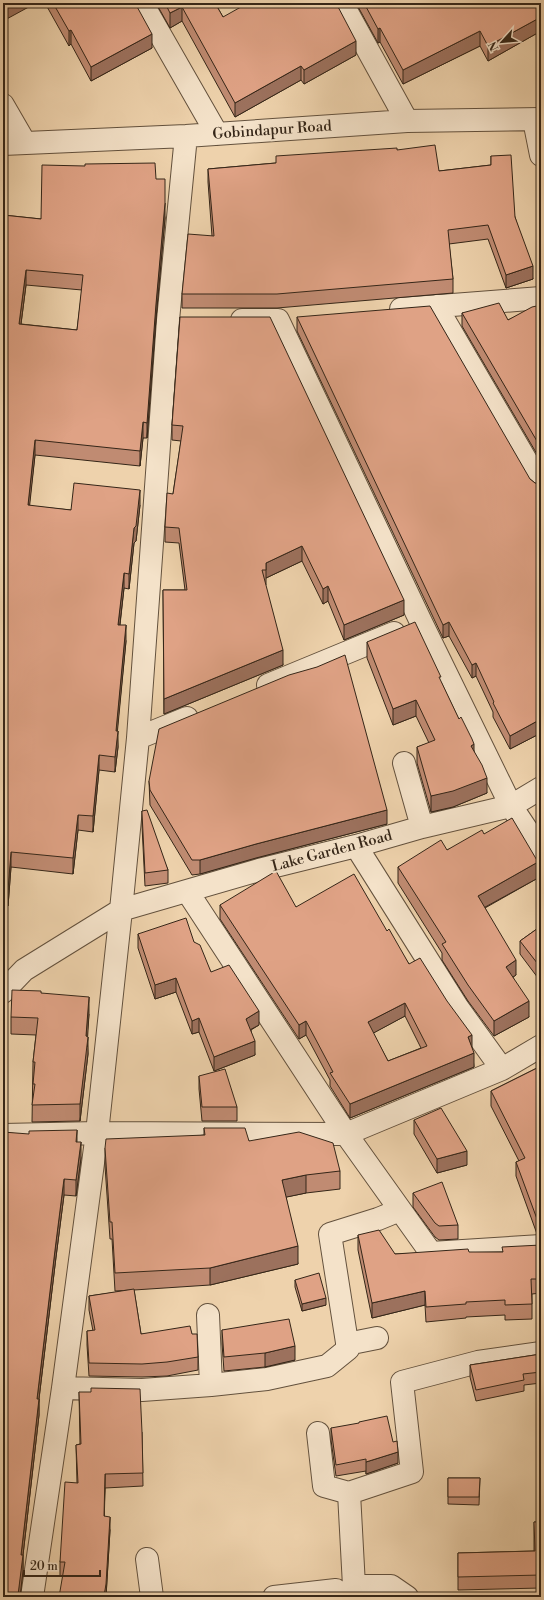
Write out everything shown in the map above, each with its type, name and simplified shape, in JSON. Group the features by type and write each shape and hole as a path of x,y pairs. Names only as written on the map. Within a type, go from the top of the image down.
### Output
{"street":[{"path":"142,3 217,134"},
{"path":"342,3 407,121"},
{"path":"539,3 541,7"},
{"path":"3,105 25,143"},
{"path":"538,120 541,155"},
{"name":"Gobindapur Road","path":"3,144 186,136 407,121 538,120"},
{"path":"32,1597 63,1388 97,1133 121,910 176,320 186,136"},
{"path":"381,311 541,298"},
{"path":"436,306 541,486"},
{"path":"223,320 278,320 302,318"},
{"path":"278,320 421,622 511,806 541,851"},
{"path":"246,694 421,622"},
{"path":"138,738 203,711"},
{"path":"404,763 422,827"},
{"name":"Lake Garden Road","path":"3,992 24,970 121,910 259,870 356,846 422,827 511,806 541,788"},
{"path":"356,846 458,1008 502,1070"},
{"path":"187,891 346,1134 432,1253 541,1246"},
{"path":"3,1135 97,1133 346,1134 502,1070 541,1046"},
{"path":"63,1388 142,1390 211,1385 267,1379 327,1366 348,1349 330,1234 378,1219 400,1210"},
{"path":"208,1315 211,1385"},
{"path":"347,1344 377,1338"},
{"path":"318,1433 324,1486 349,1494 412,1472 402,1382 478,1362 541,1353"},
{"path":"342,1591 349,1494"},
{"path":"147,1560 152,1597"},
{"path":"274,1597 391,1586 407,1597"}],"building":[{"path":"3,3 10,3 3,7"},
{"path":"53,3 135,3 152,34 91,67 71,30 69,31"},
{"path":"165,3 215,3 223,17 248,3 336,3 356,41 304,70 301,66 235,103 182,7 170,13"},
{"path":"364,3 534,3 541,5 541,17 488,46 480,31 403,70 380,28 378,29"},
{"path":"435,145 439,171 491,165 491,156 511,155 515,217 533,266 506,275 488,225 448,230 453,279 277,294 182,294 188,234 214,236 208,169 276,163 276,156 397,148 397,150"},
{"path":"155,163 156,179 165,179 165,203 147,423 143,422 140,451 35,440 28,505 71,510 74,483 140,490 129,574 124,573 118,625 126,625 116,731 118,731 115,757 99,755 93,816 78,815 73,858 11,852 8,890 3,890 3,215 41,219 42,165 85,166 85,164","holes":["26,270 83,275 77,330 19,324"]},
{"path":"499,303 508,320 532,307 541,305 541,448 462,313"},
{"path":"430,306 530,479 541,485 541,719 510,736 493,703 494,702 476,663 472,665 449,622 443,625 297,317"},
{"path":"180,317 270,317 404,600 344,625 328,586 323,589 302,546 266,563 266,570 262,570 283,650 164,699 163,590 187,590 179,528 165,527 167,493 173,494 183,426 172,425"},
{"path":"415,622 459,719 461,717 472,739 474,744 471,746 482,765 487,778 453,791 431,796 417,747 435,740 416,700 393,709 367,642"},
{"path":"345,655 387,810 200,860 192,860 150,790 149,781 159,729 289,675 317,667"},
{"path":"147,810 168,870 145,873 142,811"},
{"path":"512,818 538,862 478,896 516,960 506,967 529,1001 494,1021 468,985 442,944 446,942 398,867 441,840 447,850 482,830 484,834"},
{"path":"276,871 296,907 354,874 387,931 389,929 409,964 420,958 447,1001 472,1035 468,1037 474,1053 350,1104 330,1073 333,1072 306,1021 299,1025 220,905","holes":["405,1003 427,1046 388,1061 368,1022"]},
{"path":"186,918 194,942 200,945 211,972 229,965 259,1011 246,1019 255,1041 214,1057 199,1018 192,1021 176,978 155,985 138,934"},
{"path":"541,926 541,968 520,941"},
{"path":"12,990 41,991 41,993 89,997 86,1036 88,1037 80,1104 32,1105 35,1084 33,1084 35,1062 33,1062 38,1018 11,1017"},
{"path":"541,1066 541,1219 537,1219 516,1162 525,1158 491,1091"},
{"path":"225,1069 237,1107 202,1107 199,1076"},
{"path":"441,1108 467,1151 437,1159 414,1120"},
{"path":"204,1128 245,1128 249,1141 299,1132 333,1143 340,1171 306,1175 282,1180 298,1246 210,1268 115,1273 105,1148 106,1139 205,1135"},
{"path":"77,1130 76,1142 81,1142 76,1180 64,1179 56,1242 37,1399 39,1399 21,1555 23,1555 18,1595 14,1594 14,1597 3,1597 3,1132 29,1134 29,1131"},
{"path":"442,1182 458,1225 439,1226 435,1223 413,1193"},
{"path":"379,1230 395,1254 468,1249 469,1252 503,1252 502,1247 541,1245 541,1279 531,1279 532,1304 505,1305 505,1300 466,1302 466,1304 426,1307 425,1291 372,1303 358,1235"},
{"path":"319,1273 326,1298 302,1304 295,1280"},
{"path":"134,1289 141,1334 190,1326 192,1334 197,1334 198,1357 142,1364 89,1363 87,1331 95,1330 89,1296"},
{"path":"289,1319 295,1346 265,1353 224,1357 222,1330"},
{"path":"541,1354 541,1372 523,1374 524,1380 476,1390 470,1365"},
{"path":"91,1388 140,1389 143,1473 105,1474 104,1516 110,1517 104,1596 107,1597 59,1597 65,1562 60,1562 65,1482 78,1483 76,1445 81,1444 79,1392 91,1392"},
{"path":"387,1416 393,1442 397,1441 398,1452 366,1462 366,1459 336,1465 331,1428"},
{"path":"448,1478 480,1478 479,1497 448,1497"},
{"path":"534,1522 541,1522 541,1575 458,1577 458,1553 535,1551"}]}
